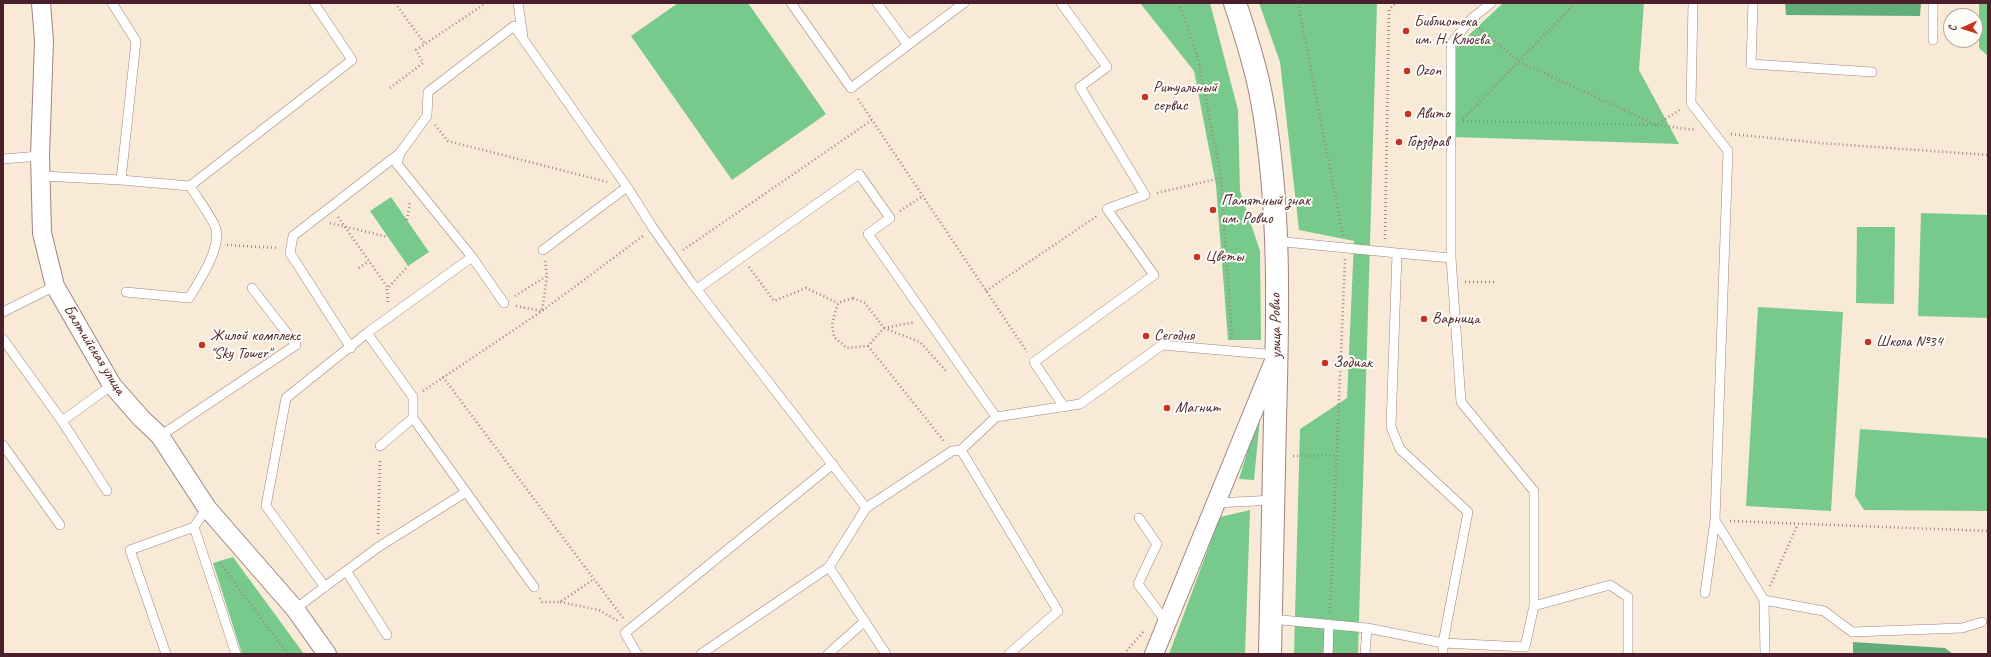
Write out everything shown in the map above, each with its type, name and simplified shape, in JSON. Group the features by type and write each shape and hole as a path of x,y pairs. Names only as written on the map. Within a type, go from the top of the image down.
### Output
{"main road":[{"name":"улица Ровио","path":"1235,3 1246,34 1261,94 1271,167 1275,241 1277,355 1270,654"}],"street":[{"name":"Балтийская улица","path":"41,3 44,41 40,156 42,176 42,233 55,286 112,385 141,418 160,436 207,508 295,609 327,654"},
{"path":"1154,654 1163,618 1216,503 1277,355"}],"lane":[{"path":"112,3 136,41 121,180"},
{"path":"42,176 121,180 190,186 352,60 314,3"},
{"path":"518,3 524,41"},
{"path":"791,3 851,88 964,3"},
{"path":"878,3 908,45"},
{"path":"1061,3 1108,67 1080,88 1145,195 1107,209 1154,275 1034,362 1064,406"},
{"path":"1271,619 1367,628 1443,643 1525,647 1534,606 1534,491 1461,402 1451,258 1451,44 1470,20 1491,3"},
{"path":"1693,3 1690,102 1715,132 1728,152 1716,520 1705,593"},
{"path":"1753,3 1751,64 1872,72"},
{"path":"1932,3 1933,40"},
{"path":"351,348 290,252 293,236 400,153 427,116 428,92 514,26 627,187 673,257 866,508"},
{"path":"400,153 397,164 472,257 504,303"},
{"path":"3,159 40,156"},
{"path":"697,289 860,174 890,218 868,234 996,417"},
{"path":"126,292 189,298 212,259 216,228 190,186"},
{"path":"543,250 627,187"},
{"path":"1275,241 1451,258"},
{"path":"1397,253 1391,427 1400,449 1468,512 1443,643 1443,654"},
{"path":"325,587 266,506 286,398 351,348 367,333 472,257"},
{"path":"3,312 55,286"},
{"path":"160,436 296,345 252,288"},
{"path":"367,333 413,398 413,418 534,587"},
{"path":"3,339 62,421 107,491"},
{"path":"701,654 829,566 866,508 957,450 996,417 1080,404 1162,345 1277,355"},
{"path":"62,421 112,385"},
{"path":"380,446 413,418"},
{"path":"3,445 60,525"},
{"path":"957,450 1058,611 1009,654"},
{"path":"637,654 625,633 833,464"},
{"path":"295,609 347,572 377,548 466,492"},
{"path":"1216,503 1274,500"},
{"path":"166,654 130,550 194,526 207,508"},
{"path":"1139,518 1157,544 1138,584 1163,618"},
{"path":"1716,520 1764,600 1765,654"},
{"path":"194,526 236,654"},
{"path":"829,566 886,654"},
{"path":"347,572 386,635"},
{"path":"1534,606 1610,585 1628,597 1628,654"},
{"path":"1764,600 1824,611 1852,632 1962,628 1982,622"},
{"path":"828,654 864,621"},
{"path":"1328,654 1329,624"},
{"path":"1365,654 1367,628"}],"path":[{"path":"395,3 424,44"},
{"path":"390,88 423,63 416,50 486,3"},
{"path":"1179,3 1198,58 1221,178 1233,351"},
{"path":"1298,3 1345,248 1329,624"},
{"path":"1384,252 1389,10 1396,3"},
{"path":"1462,121 1575,3"},
{"path":"1823,7 1828,3"},
{"path":"1470,20 1520,62 1656,125"},
{"path":"851,88 1034,362"},
{"path":"1656,125 1690,102"},
{"path":"427,116 448,141 627,187"},
{"path":"673,257 872,120"},
{"path":"1451,120 1656,125 1820,143 1988,155"},
{"path":"1145,195 1221,178"},
{"path":"890,218 923,196"},
{"path":"330,207 388,288 388,305"},
{"path":"986,290 1107,209"},
{"path":"314,220 388,237"},
{"path":"413,398 542,311 653,228"},
{"path":"215,244 290,249"},
{"path":"542,311 547,276 543,250"},
{"path":"742,257 774,301 806,288 838,304 853,298 865,303 884,328 920,342 950,375"},
{"path":"359,268 369,260"},
{"path":"388,288 408,266"},
{"path":"504,303 547,276"},
{"path":"1453,282 1495,282"},
{"path":"504,303 542,311"},
{"path":"838,304 832,324 834,338 847,348 868,346 884,328 928,319"},
{"path":"868,346 957,450"},
{"path":"443,377 631,628"},
{"path":"377,548 380,446"},
{"path":"1716,520 1988,531"},
{"path":"1764,600 1798,524"},
{"path":"217,558 288,654"},
{"path":"560,602 594,579"},
{"path":"534,587 542,602 560,602 599,610 631,628"},
{"path":"1124,654 1163,618"}],"green space":[{"path":"678,3 748,3 826,114 732,180 631,36"},
{"path":"1140,3 1210,3 1238,110 1240,191 1260,251 1261,340 1228,340 1216,185 1194,71"},
{"path":"1259,3 1377,3 1358,654 1294,654 1300,429 1347,398 1354,241 1299,230 1280,62"},
{"path":"1503,3 1644,3 1639,70 1679,144 1452,137 1455,48"},
{"path":"1785,3 1921,3 1920,16 1786,15"},
{"path":"1979,3 1988,3 1988,56 1979,48 1983,48 1983,8 1979,8"},
{"path":"391,197 429,252 408,266 370,211"},
{"path":"1921,213 1988,215 1988,318 1918,316"},
{"path":"1857,227 1895,227 1894,304 1856,303"},
{"path":"1758,307 1843,312 1831,511 1746,506"},
{"path":"1261,408 1254,480 1239,479"},
{"path":"1860,429 1988,438 1988,511 1864,510 1855,496"},
{"path":"1250,510 1245,654 1169,654 1220,517"},
{"path":"233,557 304,654 242,654 213,563"},
{"path":"1853,642 1945,648 1953,654 1853,654"}],"place":[{"name":"Библиотека им. Н. Клюева","path":"1406,31"},
{"name":"Ozon","path":"1407,71"},
{"name":"Ритуальный сервис","path":"1145,97"},
{"name":"Авито","path":"1408,114"},
{"name":"Горздрав","path":"1399,142"},
{"name":"Памятный знак им. Ровио","path":"1213,210"},
{"name":"Цветы","path":"1197,257"},
{"name":"Варница","path":"1424,319"},
{"name":"Сегодня","path":"1146,336"},
{"name":"Школа №34","path":"1868,342"},
{"name":"Жилой комплекс \"Sky Tower\"","path":"202,345"},
{"name":"Зодиак","path":"1325,363"},
{"name":"Магнит","path":"1167,408"}]}
